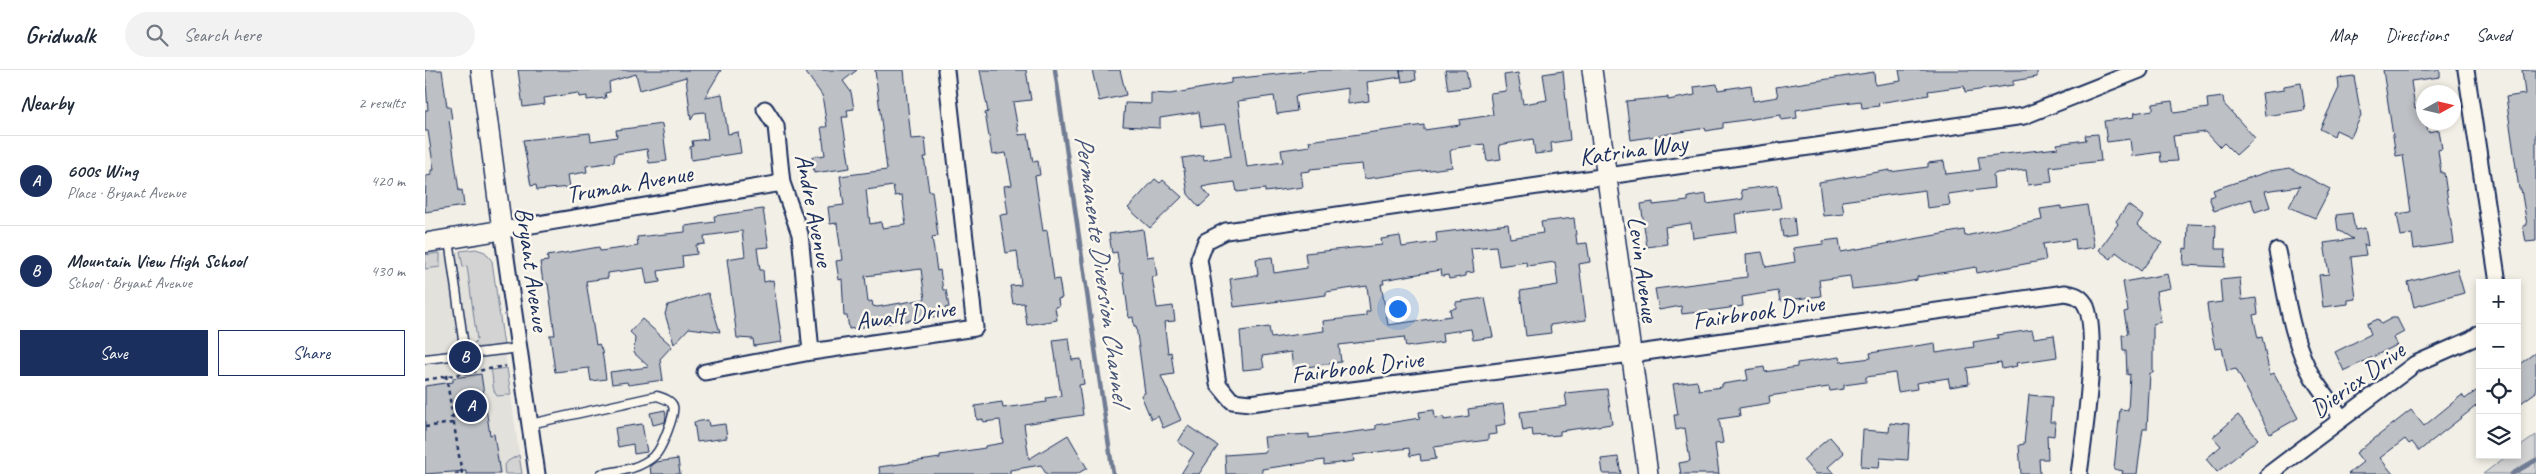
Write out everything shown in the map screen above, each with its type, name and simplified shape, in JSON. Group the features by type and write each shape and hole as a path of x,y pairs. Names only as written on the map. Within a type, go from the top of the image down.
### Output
{"street":[{"name":"Bryant Avenue","path":"481,70 537,474"},
{"name":"Awalt Drive","path":"705,372 811,352 975,328 946,70"},
{"name":"Levin Avenue","path":"1592,70 1648,474"},
{"name":"Katrina Way","path":"1208,319 1199,260 1206,241 1226,231 1606,178 2023,116 2140,70"},
{"path":"2466,70 2497,279"},
{"name":"Andre Avenue","path":"765,109 776,126 782,183 800,234 811,352"},
{"name":"Truman Avenue","path":"425,243 782,183"},
{"path":"2277,251 2292,322 2300,348 2312,377 2341,420"},
{"name":"Fairbrook Drive","path":"1208,319 1218,384 1232,401 1250,403 1631,354 2065,293 2077,296 2084,302 2089,323 2091,378 2079,474"},
{"name":"Diericx Drive","path":"2269,474 2415,364 2476,336"}],"lane":[{"path":"449,239 465,354"},
{"path":"425,359 519,348"},
{"path":"530,424 657,396 670,401 674,406 674,415 656,455 634,469 601,474"}],"path":[{"path":"425,380 508,366"},
{"path":"425,427 452,423 446,375"},
{"path":"446,375 462,473 455,474"}],"shaded area":[{"path":"476,249 485,252 492,261 522,474 425,474 425,255"},
{"path":"476,249 485,252 492,261 504,346 479,349 469,348 477,340 467,266 463,267 460,251"},
{"path":"440,253 440,267 425,269 425,255"},
{"path":"507,368 511,395 497,396 494,390 491,370"},
{"path":"2536,435 2536,474 2483,474 2503,459 2521,459 2521,446"},
{"path":"519,455 522,474 505,474 504,466 508,461"}],"building":[{"path":"425,70 442,70 447,107 450,107 452,119 449,120 459,191 462,190 464,206 425,212 426,176 431,175 431,170 434,170 428,131 425,131 425,110 428,110"},
{"path":"518,70 721,70 705,97 722,94 728,134 738,132 741,153 691,160 690,147 693,146 692,141 708,139 705,112 695,113 691,120 686,77 640,90 636,74 609,82 610,92 605,93 606,98 587,100 587,96 579,97 578,93 544,98 545,104 523,107"},
{"path":"804,70 857,70 843,81 851,92 854,109 847,110 848,117 842,117 850,168 814,173 812,157 825,155 821,127 827,127 822,95"},
{"path":"875,70 904,70 911,139 925,138 927,157 924,157 929,191 932,191 938,236 932,237 937,271 940,270 943,290 946,290 949,307 945,308 946,315 849,329 847,316 844,316 842,279 839,280 836,261 842,260 837,223 830,224 828,207 844,205 840,176 887,170","holes":["893,186 895,196 902,195 906,225 882,228 881,222 870,224 866,190","921,269 925,299 877,307 873,306 872,301 868,302 865,276"]},
{"path":"980,70 1026,70 1031,100 1013,102 1019,135 1028,134 1033,162 1038,161 1040,175 1035,176 1043,231 1047,230 1054,280 1059,279 1062,298 1058,299 1059,306 1055,307 1057,320 1027,325 1024,303 1013,304 1010,286 1021,285 1017,251 1006,253 1000,215 1008,214 1004,186 1012,185 1006,153 992,155 985,113 988,112"},
{"path":"1092,70 1120,70 1126,95 1099,101"},
{"path":"1316,70 1400,70 1401,77 1367,82 1369,101 1348,104 1348,88 1295,96 1297,111 1277,114 1274,96 1238,101 1247,167 1283,162 1281,150 1310,146 1309,141 1424,125 1424,130 1460,125 1459,120 1493,115 1490,93 1506,91 1504,75 1518,73 1523,104 1547,100 1543,74 1563,71 1570,140 1551,143 1552,152 1535,154 1533,139 1499,145 1501,159 1487,161 1484,144 1456,148 1450,151 1452,167 1364,179 1362,164 1310,169 1310,171 1301,172 1303,187 1265,192 1265,189 1237,192 1235,182 1212,185 1202,187 1210,197 1199,207 1188,194 1182,158 1203,155 1204,160 1231,156 1226,124 1201,127 1199,112 1160,118 1160,128 1123,126 1125,103 1151,104 1151,93 1170,94 1231,83 1231,79"},
{"path":"1400,70 1415,70 1416,80 1402,82"},
{"path":"1445,70 1466,70 1469,87 1448,90"},
{"path":"1899,70 2037,70 2037,77 2013,81 2013,85 1965,92 1964,86 1928,91 1929,95 1878,103 1879,106 1862,108 1861,101 1836,104 1796,110 1797,118 1781,120 1781,115 1723,123 1723,128 1706,131 1705,128 1631,140 1626,101 1668,97 1668,100 1695,95 1694,87 1717,84 1718,90 1751,85 1753,101 1778,97 1776,87 1874,72 1875,85 1901,81"},
{"path":"2383,70 2440,70 2440,77 2411,81 2416,109 2416,130 2428,130 2428,132 2439,130 2442,149 2438,150 2441,173 2444,173 2454,243 2414,249 2412,234 2401,236 2397,214 2411,212 2403,155 2396,156"},
{"path":"2522,70 2536,70 2536,241 2526,242 2523,226 2527,225 2521,189 2519,189 2506,97 2525,94"},
{"path":"2354,76 2361,116 2351,137 2336,130 2334,136 2320,129 2339,88 2338,78"},
{"path":"2301,83 2305,110 2265,116 2262,93 2284,90 2284,86"},
{"path":"2223,97 2224,104 2255,138 2236,155 2224,143 2220,147 2206,132 2173,136 2177,161 2161,162 2160,152 2132,156 2130,139 2107,142 2104,121 2135,117 2134,113 2153,110 2153,104 2172,101 2174,113 2208,108 2207,99"},
{"path":"662,124 667,161 649,163 647,149 615,154 614,162 586,166 587,172 568,175 570,187 537,190 536,185 531,186 523,140 590,133 591,141 617,137 616,130"},
{"path":"2098,134 2101,161 2050,167 2052,182 2028,185 2026,170 1997,173 1993,175 1994,188 1948,194 1950,205 1927,208 1925,190 1842,201 1844,214 1823,216 1819,182 1890,170 1890,172 1928,167 1928,163 1944,161 1946,174 1980,170 1978,157 2058,148 2057,144 2086,140 2085,135"},
{"path":"2290,168 2330,189 2315,218 2289,207 2300,186 2265,191 2270,207 2255,212 2251,199 2214,211 2209,197 2215,195 2213,190 2270,171"},
{"path":"1155,179 1160,183 1163,180 1182,197 1150,228 1128,208"},
{"path":"1777,185 1781,208 1735,214 1737,232 1693,238 1691,223 1665,227 1667,244 1647,247 1641,204 1653,202 1653,205 1688,201 1688,197 1706,194 1707,204 1743,199 1741,190"},
{"path":"2087,205 2094,247 2076,250 2075,239 2043,244 2046,260 1977,273 1976,267 1917,277 1917,280 1896,284 1852,289 1850,276 1819,280 1821,296 1780,301 1778,291 1742,297 1743,306 1682,314 1681,306 1659,310 1655,289 1747,277 1746,254 1762,252 1766,267 1795,262 1793,248 1823,244 1823,241 1839,239 1841,252 1964,230 1965,236 2042,220 2040,209 2061,206 2061,209"},
{"path":"2128,205 2143,216 2137,225 2162,243 2141,271 2116,252 2111,259 2099,250 2118,224 2116,221"},
{"path":"763,209 769,247 757,248 760,270 763,270 764,282 773,280 782,342 754,346 753,339 737,338 727,259 745,256 742,231 704,236 705,244 696,245 697,254 682,256 683,267 658,271 660,282 647,284 644,268 608,273 608,278 586,281 596,345 599,344 602,351 606,379 591,381 589,368 555,372 550,335 555,335 548,284 543,282 540,262 548,261 547,256 599,247 600,251 638,246 637,237 685,232 685,226 715,222 714,216"},
{"path":"2352,213 2355,230 2365,228 2368,246 2364,244 2366,255 2351,257 2356,299 2348,300 2348,304 2323,307 2319,275 2329,274 2324,243 2353,239 2338,230 2336,215"},
{"path":"1794,217 1796,235 1783,237 1780,219"},
{"path":"1574,218 1577,244 1587,243 1590,262 1579,264 1586,320 1550,325 1551,333 1526,336 1520,291 1558,285 1555,262 1527,266 1526,262 1499,266 1496,246 1471,248 1474,272 1466,273 1466,276 1449,279 1448,275 1442,276 1441,270 1383,280 1384,284 1381,284 1388,325 1451,316 1450,309 1456,308 1456,302 1485,298 1493,337 1473,340 1471,329 1442,333 1443,342 1406,347 1404,337 1339,345 1341,362 1293,369 1291,352 1262,356 1264,368 1243,370 1240,331 1269,327 1271,338 1324,331 1323,321 1366,316 1366,312 1370,311 1367,286 1326,292 1326,295 1234,307 1230,279 1258,275 1256,259 1272,257 1274,273 1307,268 1305,253 1382,245 1381,239 1400,236 1402,247 1437,242 1436,233 1508,224 1510,238 1543,233 1541,222"},
{"path":"2188,224 2216,225 2215,249 2226,249 2225,267 2183,265 2184,248 2187,249"},
{"path":"1143,229 1147,257 1154,256 1157,276 1152,277 1157,308 1173,306 1175,321 1164,322 1168,353 1171,352 1174,374 1161,376 1181,420 1163,428 1158,416 1151,419 1141,395 1145,393 1136,326 1134,326 1133,317 1129,318 1123,273 1120,274 1117,252 1112,253 1109,234"},
{"path":"2457,269 2464,293 2414,307 2408,282"},
{"path":"2168,274 2171,288 2156,291 2161,322 2153,324 2153,373 2150,373 2147,429 2143,429 2137,474 2122,474 2123,471 2114,469 2120,409 2128,410 2130,374 2127,375 2126,350 2123,350 2122,335 2128,334 2124,312 2128,311 2123,282"},
{"path":"2240,278 2242,300 2256,298 2258,314 2253,315 2258,338 2262,337 2270,375 2274,373 2298,418 2270,434 2236,369 2227,371 2222,348 2215,349 2209,320 2207,304 2222,302 2220,280"},
{"path":"708,293 720,332 689,328 674,344 665,314 668,305"},
{"path":"2392,318 2397,318 2404,332 2393,338 2397,345 2344,371 2335,352 2371,334 2367,324 2378,319 2381,324"},
{"path":"642,319 672,346 660,359 663,380 628,385 627,382 612,384 610,372 649,367 634,353 635,337 630,332"},
{"path":"2032,330 2034,338 2054,335 2057,357 2016,363 2017,366 2002,369 2001,363 1967,368 1969,384 1950,387 1948,378 1916,383 1917,389 1898,392 1895,373 1866,377 1866,382 1844,385 1844,389 1830,391 1829,387 1769,396 1770,403 1739,408 1740,416 1719,419 1723,443 1715,444 1719,474 1681,474 1679,463 1690,461 1685,428 1676,430 1674,415 1678,415 1673,384 1697,381 1699,390 1722,387 1722,384 1748,380 1746,370 1764,367 1765,372 1797,367 1797,363 1839,357 1840,362 1871,358 1870,353 1935,343 1936,353 1974,347 1973,342 1998,338 1997,335"},
{"path":"1069,338 1072,360 1081,359 1084,384 1079,385 1083,415 1024,424 1029,459 1068,435 1087,468 1077,474 1046,474 1041,465 1010,470 1010,474 880,474 879,467 940,458 940,455 985,448 985,446 1003,443 1000,420 983,422 983,419 977,420 975,406 1002,402 1003,408 1047,402 1046,398 1061,396 1053,340"},
{"path":"2536,352 2536,392 2521,403 2521,369 2521,363"},
{"path":"481,374 490,435 494,434 500,474 466,474 466,471 425,474 425,386 453,382 453,378"},
{"path":"1607,389 1612,424 1560,431 1560,435 1533,436 1532,429 1523,431 1520,412 1567,406 1565,393"},
{"path":"2476,391 2476,406 2419,451 2412,442 2409,444 2405,439 2380,458 2393,474 2348,474 2363,462 2356,453 2411,410 2424,426 2462,395 2465,399"},
{"path":"2029,395 2052,397 2050,422 2055,422 2054,436 2047,435 2048,459 2039,459 2040,474 2021,474 2019,445 2024,444"},
{"path":"1503,404 1506,424 1496,426 1497,434 1488,435 1488,440 1434,447 1436,459 1421,461 1420,454 1410,456 1409,448 1353,455 1354,461 1324,465 1324,460 1262,469 1262,474 1226,474 1225,455 1266,452 1264,437 1309,434 1309,438 1376,429 1376,425 1420,418 1419,412 1434,410 1435,418 1444,417 1444,420 1469,416 1468,409"},
{"path":"665,410 665,422 653,425 650,413"},
{"path":"2238,415 2258,439 2217,472 2206,459 2221,446 2213,437"},
{"path":"708,420 709,426 725,424 727,438 697,442 694,422"},
{"path":"1890,423 1910,425 1908,460 1880,458 1879,468 1861,467 1863,430 1889,432"},
{"path":"642,424 647,452 634,454 633,444 618,447 615,428"},
{"path":"1188,426 1218,446 1199,474 1181,474 1194,453 1178,442"},
{"path":"1830,437 1844,453 1828,467 1834,474 1815,474 1803,460"},
{"path":"1618,457 1621,474 1603,474 1601,459"},
{"path":"678,459 680,474 651,474 650,466 656,462"}],"waterway":[{"name":"Permanente Diversion Channel","path":"1055,70 1113,474"},
{"path":"2512,474 2536,460"}],"place":[{"name":"Mountain View High School","path":"465,357"},
{"name":"600s Wing","path":"471,406"}]}
